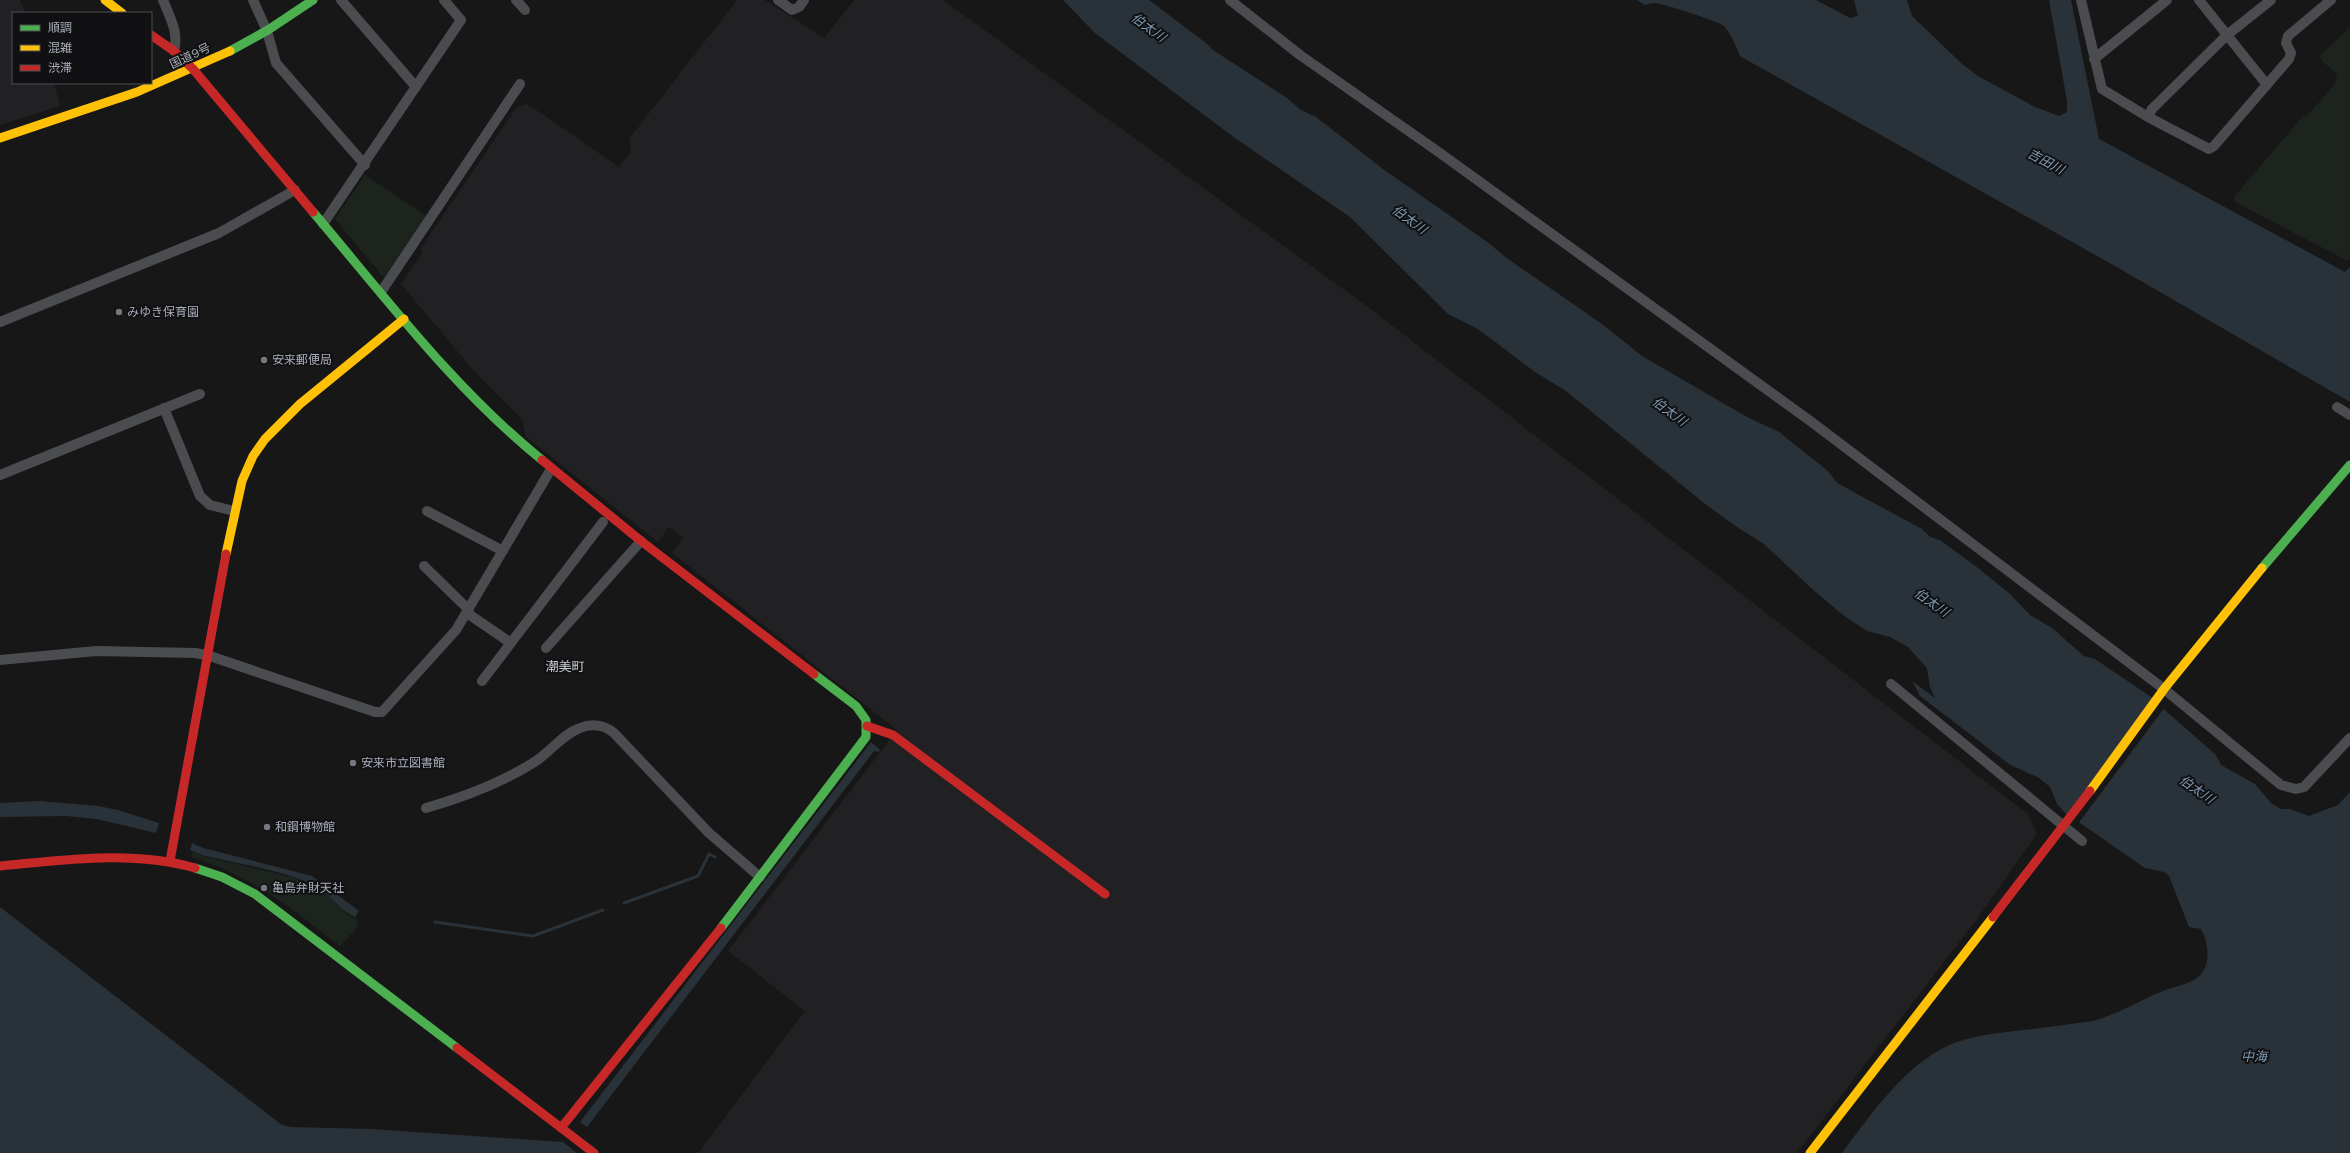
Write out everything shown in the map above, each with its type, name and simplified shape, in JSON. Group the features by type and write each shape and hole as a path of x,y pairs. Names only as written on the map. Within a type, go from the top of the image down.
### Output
{"main road":[{"path":"105,0 121,12"},
{"name":"国道9号","path":"0,138 73,115 193,69 267,31 313,0"},
{"path":"152,36 174,51 193,69 454,379 484,410 551,469 641,542 856,706 863,713 867,726 866,737 690,968 562,1128"},
{"path":"170,861 234,511 242,481 253,456 278,424 404,319"},
{"path":"1810,1153 2064,826 2164,689 2220,619 2350,465"},
{"path":"867,726 893,735 1105,894"},
{"path":"0,866 123,856 170,861 212,873 255,894 594,1153"}],"street":[{"path":"163,0 175,28 177,40 174,51"},
{"path":"253,0 267,31 276,63 365,165"},
{"path":"341,0 416,87"},
{"path":"323,224 365,165 461,20 445,0"},
{"path":"516,0 525,10"},
{"path":"778,0 792,10 800,7 804,0"},
{"path":"1230,0 1300,56 1440,153 1813,422 2164,689 2281,785 2289,788 2304,787 2350,738"},
{"path":"2081,0 2100,84 2104,91 2204,148 2211,148 2291,56 2286,43 2288,36 2331,0"},
{"path":"2094,59 2167,0"},
{"path":"2199,0 2267,85"},
{"path":"2148,117 2152,109 2227,35 2271,0"},
{"path":"381,292 520,84"},
{"path":"0,322 219,233 295,190"},
{"path":"0,475 200,394"},
{"path":"2337,407 2350,415"},
{"path":"164,408 200,496 210,505 234,511"},
{"path":"0,660 96,652 150,652 207,655 379,713 384,710 456,630 551,469"},
{"path":"427,511 503,551"},
{"path":"482,681 603,522"},
{"path":"546,648 641,542"},
{"path":"424,566 468,611 511,643"},
{"path":"1892,684 2082,841"},
{"path":"426,808 457,799 496,782 535,762 579,728 601,726 614,733 709,833 760,877"}],"shaded area":[{"path":"0,0 20,0 25,12 12,12 12,84 54,84 60,106 0,125"},
{"path":"737,0 765,0 824,38 854,0 943,0 1364,304 2028,814 2037,834 1977,919 1797,1153 698,1153 805,1011 728,951 897,730 672,553 683,538 669,527 658,542 526,437 522,419 474,371 401,284 423,252 420,249 516,108 526,104 532,107 619,167 631,151 629,139"},
{"path":"2350,27 2350,259 2346,260 2235,202 2233,198 2303,116 2307,116 2335,84 2337,74 2322,61 2320,56"},
{"path":"365,175 426,216 384,278 335,219"},
{"path":"192,851 202,856 304,880 325,892 348,915 358,920 356,929 340,946 271,895 234,874 193,858"}],"water":[{"name":"伯太川","path":"1063,0 1149,0 1206,43 1213,50 1287,98 1301,110 1316,117 1383,169 1486,241 1508,259 1602,324 1642,356 1747,417 1779,432 1828,471 1837,483 1922,529 1930,537 1940,540 1978,568 2010,594 2030,615 2052,628 2084,656 2095,659 2154,699 2068,816 2057,804 2050,787 2039,778 2009,764 1920,696 1912,681 1935,698 1930,687 1927,668 1908,647 1890,637 1867,631 1843,615 1811,588 1764,544 1704,503 1566,391 1535,372 1478,329 1448,314 1350,217 1235,138 1095,33"},
{"name":"吉田川","path":"1637,0 1816,0 1850,18 1858,16 1854,0 1907,0 1912,16 1961,63 1978,76 2035,107 2059,116 2067,112 2067,101 2049,0 2071,0 2099,139 2345,272 2350,267 2350,402 2115,266 1740,56 1731,36 1724,26 1679,9 1654,3 1645,5"},
{"name":"中海","path":"2158,704 2216,755 2221,765 2255,784 2271,803 2281,809 2290,809 2309,816 2338,805 2350,792 2350,1153 1842,1153 1879,1104 1894,1088 1925,1060 1942,1049 1960,1041 1983,1035 2093,1021 2120,1011 2163,991 2194,980 2202,973 2207,963 2208,951 2205,939 2201,929 2189,927 2169,876 2164,872 2145,868 2073,818"},
{"path":"871,742 880,750 879,752 874,751 587,1127 580,1122"},
{"path":"39,801 98,806 118,810 159,823 156,833 97,819 66,816 0,817 0,803"},
{"path":"192,843 203,848 312,876 359,911 355,917 349,914 320,888 302,880 275,871 202,855 190,850"},
{"path":"0,907 282,1125 291,1127 371,1129 563,1142 577,1153 0,1153"}],"pier":[{"path":"2159,702 2165,707 2078,824 2072,820"}],"waterway":[{"path":"624,903 698,876 709,854 715,857"},
{"path":"435,922 533,936 603,910"}],"traffic: fast":[{"path":"230,51 268,30 313,0"},
{"path":"313,212 394,310 450,373 479,403 542,460"},
{"path":"2262,568 2350,465"},
{"path":"721,928 866,737 866,720 856,706 814,674"},
{"path":"195,868 222,877 255,894 457,1048"}],"traffic: slow":[{"path":"105,0 121,12"},
{"path":"0,138 137,92 230,51"},
{"path":"226,554 242,481 253,456 265,439 300,404 404,319"},
{"path":"2090,791 2164,689 2262,568"},
{"path":"1810,1153 1993,917"}],"traffic: jam":[{"path":"152,36 174,51 193,69"},
{"path":"193,69 313,212"},
{"path":"542,460 641,541 814,674"},
{"path":"170,861 226,554"},
{"path":"867,726 893,735 1105,894"},
{"path":"1993,917 2090,791"},
{"path":"0,866 73,859 122,858 171,862 195,868"},
{"path":"561,1128 721,928"},
{"path":"457,1048 594,1153"}],"place":[{"name":"みゆき保育園","path":"119,312"},
{"name":"安来郵便局","path":"264,360"},
{"name":"安来市立図書館","path":"353,763"},
{"name":"和鋼博物館","path":"267,827"},
{"name":"亀島弁財天社","path":"264,888"}],"district":[{"name":"潮美町","path":"565,666"}]}
